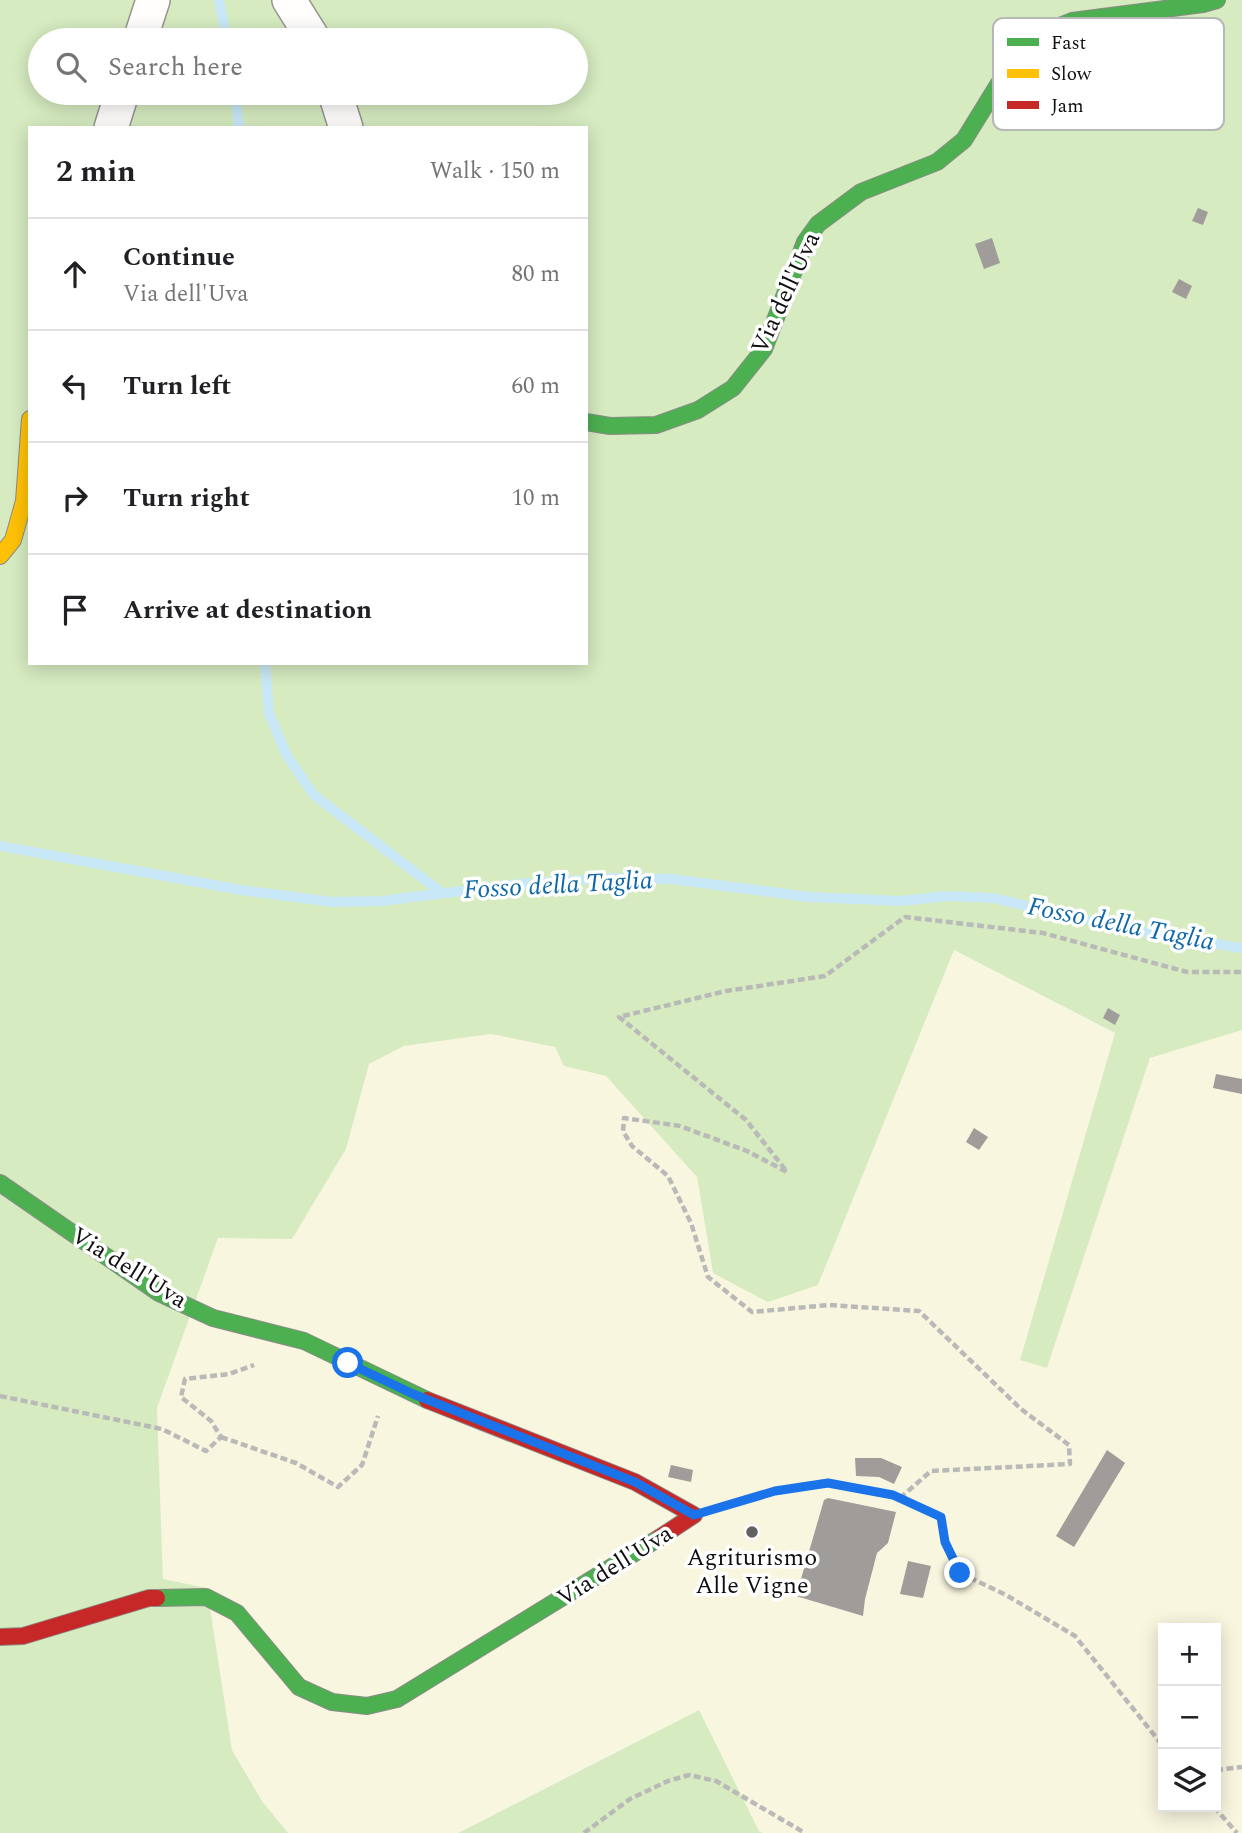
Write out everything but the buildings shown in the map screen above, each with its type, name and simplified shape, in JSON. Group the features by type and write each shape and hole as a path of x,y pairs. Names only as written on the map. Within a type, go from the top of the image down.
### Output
{"street":[{"path":"144,28 153,0"},
{"path":"289,0 306,28"},
{"name":"Via dell'Uva","path":"1095,18 1217,0"},
{"name":"Via dell'Uva","path":"588,422 610,426 656,425 698,411 733,388 764,349 805,242 818,224 861,192 937,162 964,140 993,93"},
{"path":"112,126 118,105"},
{"path":"339,105 345,126"},
{"path":"0,555 13,540 24,501 28,446"},
{"name":"Via dell'Uva","path":"0,1183 159,1293 212,1318 304,1341 389,1383 635,1482 694,1515 590,1583 397,1699 367,1706 332,1702 299,1686 237,1613 206,1597 149,1598 23,1636 0,1637"}],"path":[{"path":"900,1498 931,1471 1070,1464 1069,1445 1021,1409 919,1311 829,1305 752,1312 708,1277 691,1223 668,1176 632,1146 623,1130 624,1118 680,1126 747,1152 787,1172 746,1120 620,1017 726,991 825,976 905,917 1043,933 1187,972 1242,972"},
{"path":"259,1363 229,1374 185,1379 181,1397 211,1421 221,1437 296,1463 338,1488 362,1465 389,1383"},
{"path":"0,1396 162,1429 206,1451 221,1437"},
{"path":"694,1515 775,1491 828,1483 900,1498 941,1517 945,1542 960,1573 1006,1595 1075,1636 1158,1739"},
{"path":"1221,1769 1242,1767"},
{"path":"584,1833 630,1798 689,1775 716,1782 805,1833"},
{"path":"1218,1812 1237,1833"}],"shaded area":[{"path":"953,950 1115,1033 1020,1359 1047,1368 1150,1058 1242,1030 1242,1833 763,1833 759,1831 698,1710 458,1833 288,1833 262,1801 232,1750 207,1588 163,1579 157,1408 218,1238 346,1149 369,1064 404,1046 491,1034 555,1047 564,1066 606,1076 697,1177 713,1273 818,1285"}],"green space":[{"path":"0,0 1242,0 1242,1030 1150,1058 1047,1368 1020,1360 1115,1033 954,950 818,1285 768,1302 713,1273 697,1177 606,1076 564,1066 555,1047 491,1034 404,1046 369,1064 346,1149 292,1239 218,1238 157,1408 163,1579 207,1588 232,1750 262,1801 288,1833 0,1833"},
{"path":"699,1710 759,1831 763,1833 458,1833"}],"waterway":[{"path":"219,0 225,28"},
{"path":"236,105 239,126"},
{"path":"265,665 269,713 287,756 314,795 442,893"},
{"name":"Fosso della Taglia","path":"0,846 241,890 333,902 380,901 519,884 613,878 671,879 809,897 900,901 947,896 993,898 1132,930 1242,948"}],"traffic: fast":[{"path":"1095,18 1217,0"},
{"path":"588,422 610,426 656,425 698,410 733,388 764,349 805,242 818,224 861,192 937,162 964,140 993,93"},
{"path":"0,1183 159,1293 213,1318 304,1341 427,1400"},
{"path":"157,1598 206,1597 237,1613 299,1687 332,1702 367,1706 397,1699 659,1538"}],"traffic: slow":[{"path":"0,556 13,540 24,501 28,446"}],"traffic: jam":[{"path":"427,1400 635,1482 694,1515 659,1538"},
{"path":"0,1637 23,1636 149,1598 157,1598"}],"place":[{"name":"Agriturismo Alle Vigne","path":"752,1532"}],"route":[{"path":"348,1363 413,1394 635,1482 694,1515 775,1491 828,1483 893,1495 941,1517 945,1542 960,1573"}]}
